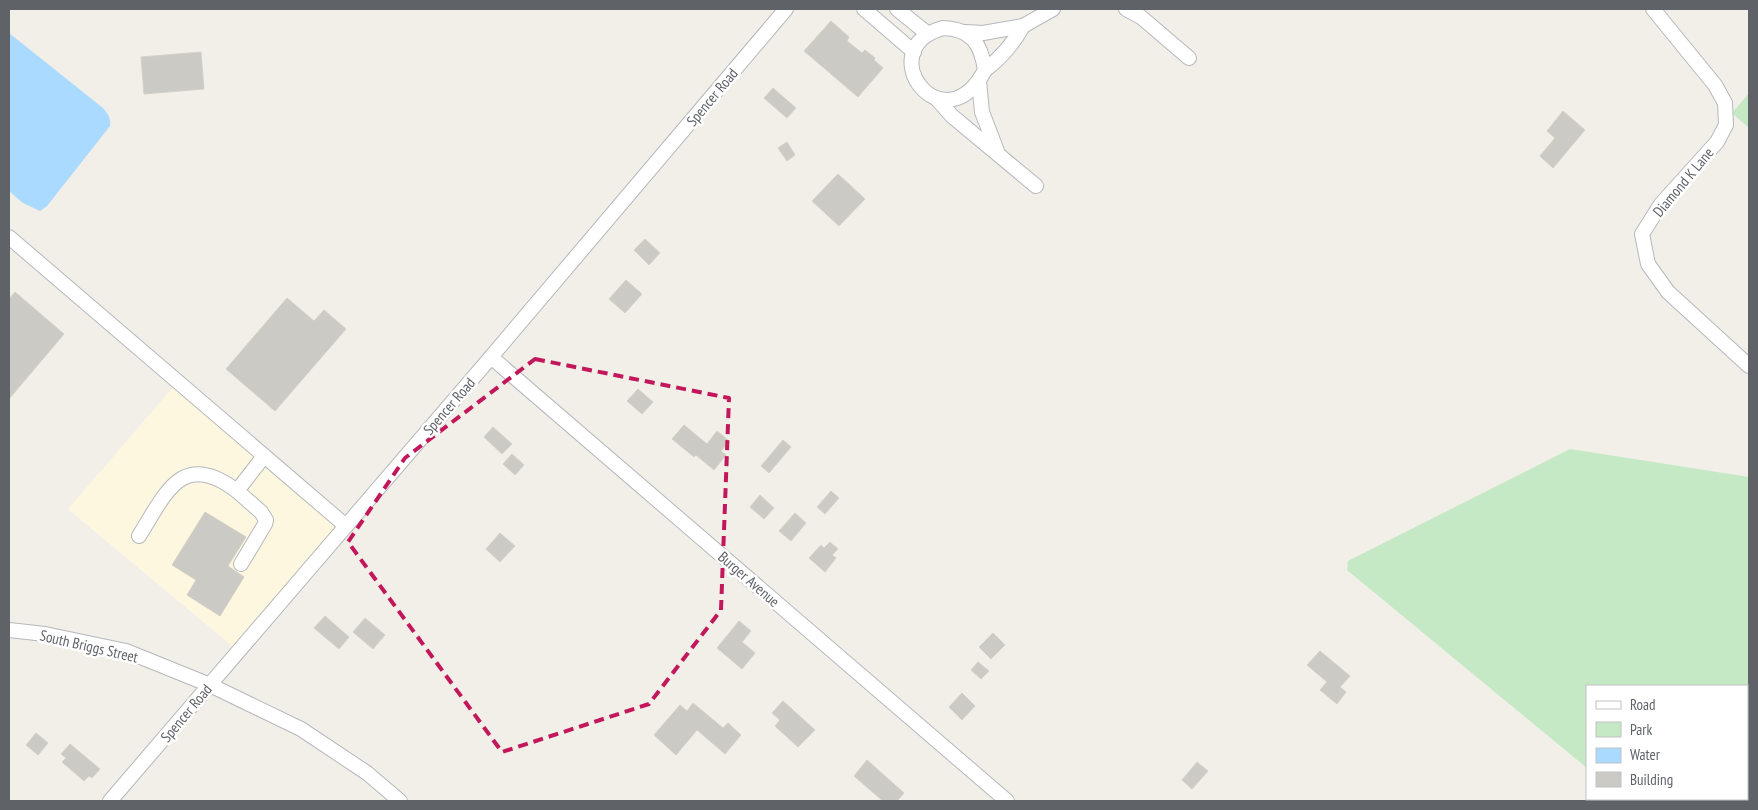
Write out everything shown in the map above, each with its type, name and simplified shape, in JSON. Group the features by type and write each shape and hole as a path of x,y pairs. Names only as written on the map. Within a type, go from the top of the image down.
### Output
{"street":[{"name":"Spencer Road","path":"110,801 491,357 786,9"},
{"path":"864,9 914,52"},
{"path":"897,9 928,34"},
{"path":"1023,26 1014,42 982,76 971,91 961,98 949,100 936,98 925,93 917,83 912,72 912,59 923,37 928,34 943,28 983,33 1023,26 1052,9"},
{"path":"1126,9 1141,17 1190,58"},
{"name":"Diamond K Lane","path":"1653,9 1715,85 1725,103 1726,125 1717,142 1661,204 1642,234 1648,264 1668,292 1749,366"},
{"path":"965,32 974,39 980,48 982,112 987,130 997,152"},
{"path":"936,98 952,116 1036,186"},
{"path":"9,237 346,526"},
{"name":"Burger Avenue","path":"491,357 1007,801"},
{"path":"237,491 264,456"},
{"path":"139,536 171,487 186,476 198,474 214,477 237,491 261,512 266,520 241,564"},
{"name":"South Briggs Street","path":"9,630 44,634 126,651 210,685 301,729 367,773 400,801"}],"highlighted area":[{"path":"535,359 729,398 721,610 649,704 502,752 348,542 405,458"}],"shaded area":[{"path":"175,385 342,527 237,650 68,509"}],"green space":[{"path":"1749,93 1749,128 1732,113"},
{"path":"1570,449 1749,477 1749,801 1626,800 1748,800 1748,685 1586,685 1586,767 1347,570 1348,561"}],"water":[{"path":"9,33 103,108 108,114 110,121 110,126 47,206 40,211 23,203 9,191"}],"building":[{"path":"831,21 849,37 847,41 862,53 865,50 883,68 858,97 804,51"},
{"path":"201,52 204,89 144,94 141,57"},
{"path":"773,88 796,108 787,118 764,98"},
{"path":"1563,111 1585,130 1553,168 1540,156 1555,138 1547,131"},
{"path":"787,142 795,155 787,161 778,148"},
{"path":"838,174 865,199 839,226 812,201"},
{"path":"645,239 660,253 649,265 634,250"},
{"path":"626,280 642,294 625,313 609,299"},
{"path":"15,292 64,334 9,399 9,299"},
{"path":"287,298 314,321 324,310 346,329 275,411 226,369"},
{"path":"638,389 653,402 642,414 627,401"},
{"path":"684,425 707,444 717,431 729,441 721,451 726,455 714,470 672,439"},
{"path":"493,427 512,444 502,454 484,437"},
{"path":"783,440 791,447 769,473 761,466"},
{"path":"512,454 524,465 515,475 503,464"},
{"path":"831,491 839,498 825,514 817,507"},
{"path":"760,495 774,508 764,519 750,507"},
{"path":"205,512 246,537 228,566 244,577 220,616 187,595 196,580 172,565"},
{"path":"795,513 806,523 791,541 779,531"},
{"path":"500,533 515,546 500,562 486,549"},
{"path":"830,542 838,549 832,555 836,558 825,572 809,558 821,545 824,548"},
{"path":"325,616 349,637 339,649 314,628"},
{"path":"365,618 385,635 373,649 353,632"},
{"path":"739,621 751,631 742,642 755,653 742,669 717,648"},
{"path":"993,633 1005,645 991,659 979,647"},
{"path":"1320,651 1350,676 1340,687 1346,692 1337,704 1320,690 1327,682 1307,665"},
{"path":"978,662 989,671 981,679 971,670"},
{"path":"962,693 975,706 962,720 949,707"},
{"path":"783,701 815,730 798,747 775,726 780,720 772,713"},
{"path":"693,703 723,728 728,723 741,735 725,754 697,730 676,755 654,735 680,705 687,711"},
{"path":"36,733 48,743 38,755 26,745"},
{"path":"70,744 100,769 92,778 89,776 84,781 62,762 66,758 61,754"},
{"path":"867,760 904,793 897,801 883,801 854,776"},
{"path":"1197,762 1208,771 1192,789 1182,780"}]}
